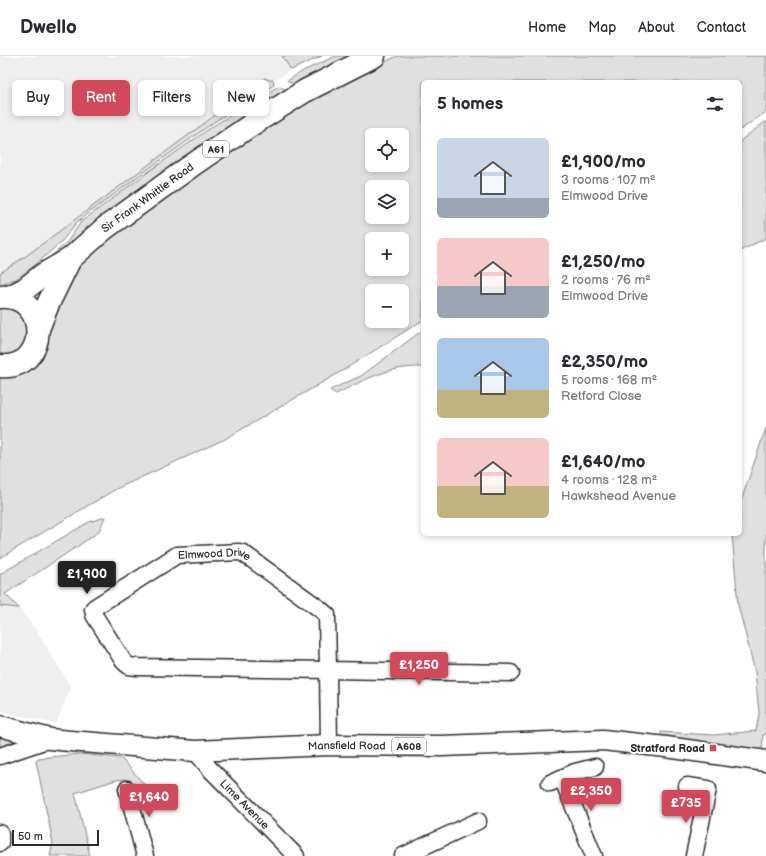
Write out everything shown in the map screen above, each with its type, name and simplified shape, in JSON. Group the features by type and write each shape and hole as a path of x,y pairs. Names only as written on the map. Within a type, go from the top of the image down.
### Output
{"highway":[{"name":"Sir Frank Whittle Road","path":"5,297 25,289 44,274 70,259 111,224 251,125 306,91 374,56"},
{"name":"Sir Frank Whittle Road","path":"0,366 17,364 27,357 35,347 38,329 48,304 70,259"},
{"path":"5,297 16,299 29,308 34,314 38,329"}],"main road":[{"name":"Mansfield Road","path":"0,726 50,739 195,751 329,746 441,746 603,740 666,746 766,761"}],"street":[{"name":"Elmwood Drive","path":"329,746 328,670 327,616 320,609 243,553 234,552 177,555 93,609 94,615 124,662 129,666 159,668 328,670 511,673"},
{"path":"0,756 50,739"},
{"name":"Lime Avenue","path":"195,751 210,769 296,856"},
{"path":"594,767 575,772 556,781 594,856"},
{"path":"688,786 708,789 694,856"},
{"path":"127,789 137,803 145,856"},
{"path":"403,856 478,821"},
{"path":"0,833 0,843"}],"shaded area":[{"path":"0,56 322,56 291,70 269,85 269,80 213,80 213,116 221,116 188,138 0,279"},
{"path":"282,56 322,56 291,70"},
{"path":"336,56 352,56 296,85 287,81 303,71"},
{"path":"397,56 766,56 766,112 742,129 742,80 421,80 421,321 337,374 225,439 116,489 0,558 0,376 46,338 56,309 73,275 88,256 124,226 270,124 351,79"},
{"path":"269,80 273,80 274,85 269,88"},
{"path":"279,86 288,91 269,105 269,92"},
{"path":"214,116 224,116 151,167 77,222 62,241 34,266 16,279 0,284 0,273 26,256"},
{"path":"230,116 254,116 30,278 67,242 81,222 213,126"},
{"path":"766,121 766,238 742,250 742,139"},
{"path":"0,307 5,307 16,311 24,319 28,336 20,352 0,358"},
{"path":"421,331 421,367 411,367 378,374 336,394 330,390 361,376"},
{"path":"766,428 766,734 763,735 762,751 661,737 661,732 714,735 756,731 759,713 755,672 738,605 732,536 742,536 742,498"},
{"path":"105,517 99,531 93,536 5,594 19,608 0,606 0,574 89,522"},
{"path":"0,606 19,608 36,630 71,687 56,724 0,711"},
{"path":"0,735 22,740 0,751"},
{"path":"80,754 121,758 152,793 141,796 134,791 126,779 116,780 75,793 90,856 50,856 53,843 36,761 38,758"}],"place":[{"name":"Stratford Road","path":"713,748"}]}
